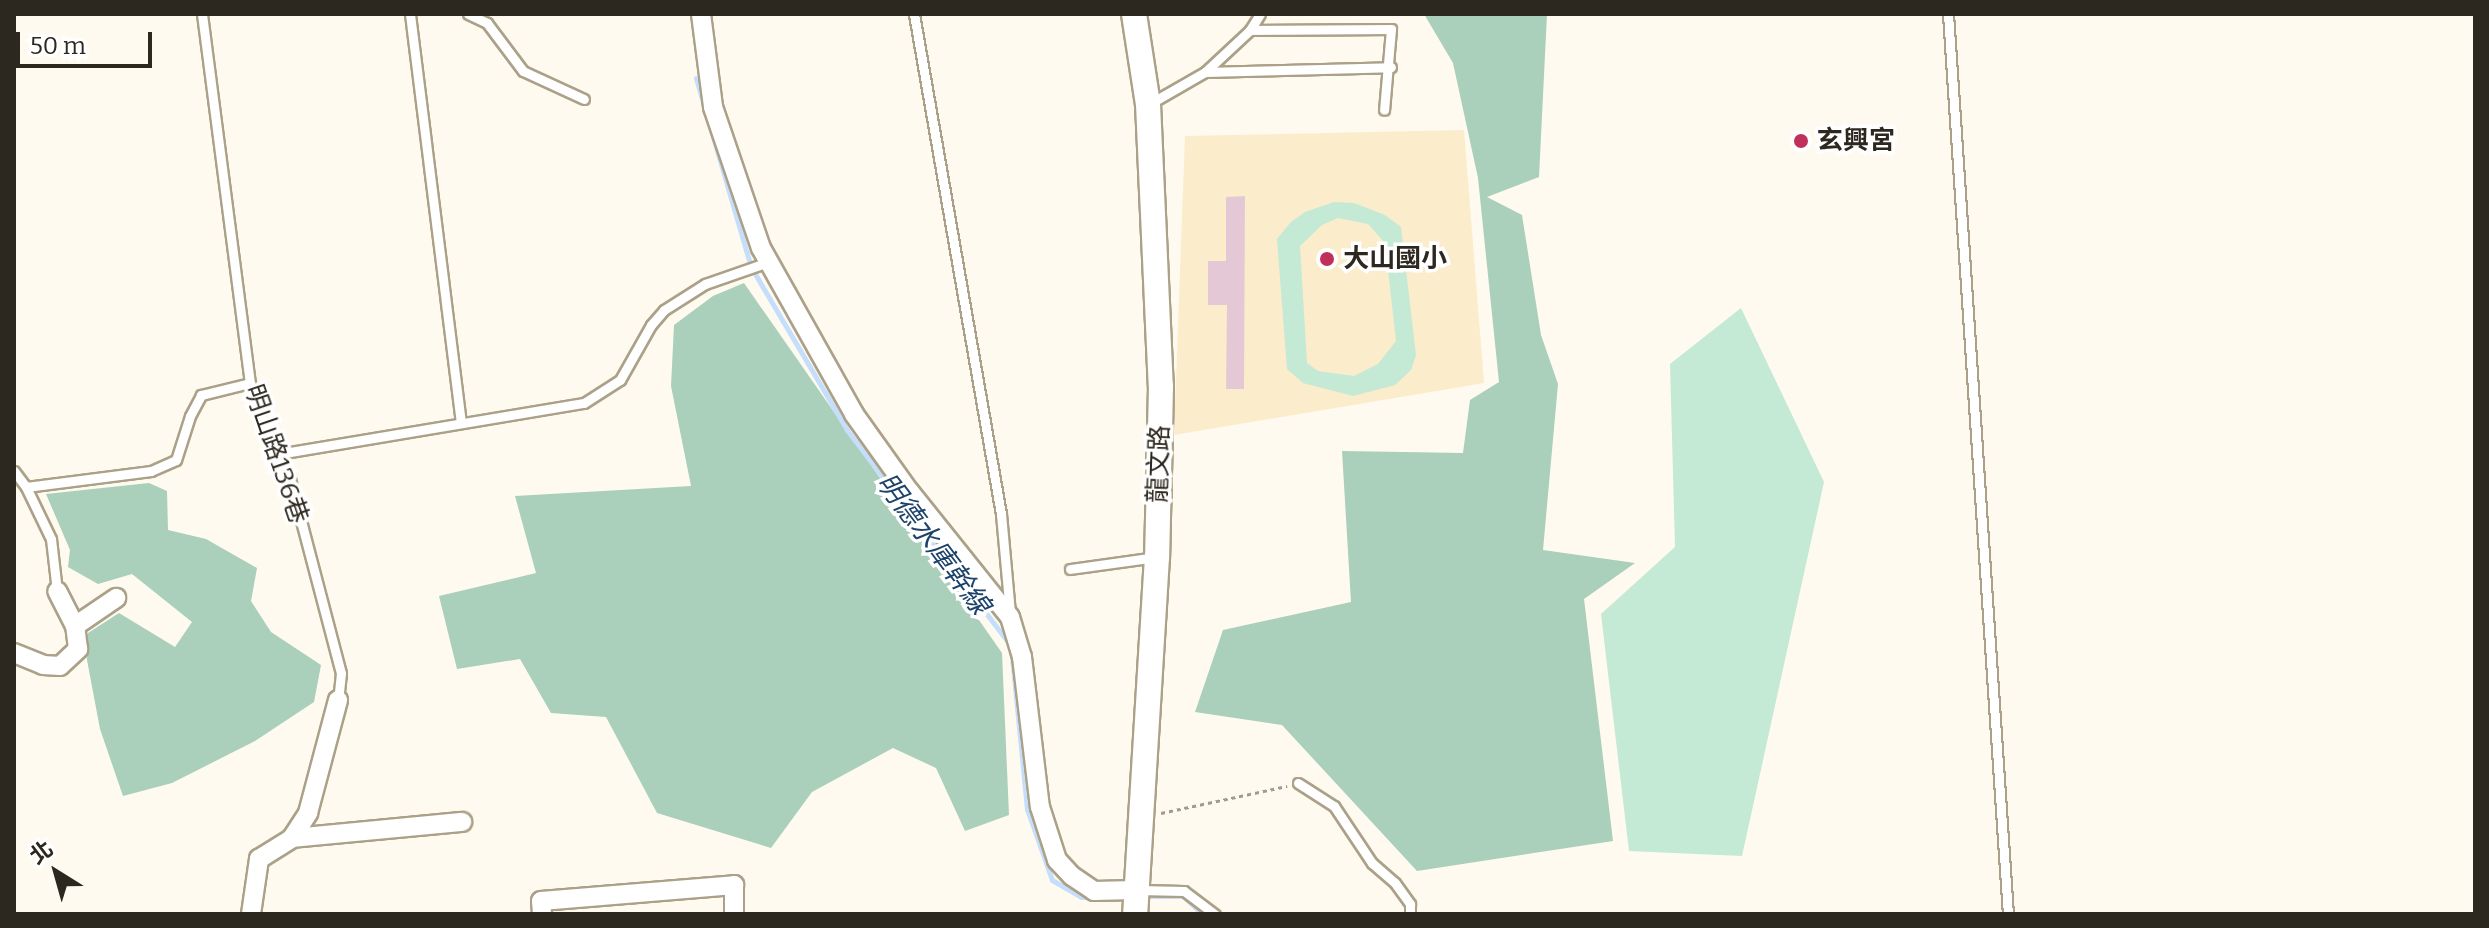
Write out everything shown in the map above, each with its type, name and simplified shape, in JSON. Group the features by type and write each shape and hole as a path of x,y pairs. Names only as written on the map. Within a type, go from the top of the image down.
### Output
{"street":[{"path":"701,14 713,107 764,263 854,414 909,491 1010,617 1022,657 1040,807 1057,860 1072,876 1094,891 1135,900"},
{"name":"龍文路","path":"1134,14 1148,104 1161,386 1157,557 1135,900"},
{"path":"14,653 43,665 60,666 78,649 75,626 57,591"},
{"path":"75,626 116,598"},
{"name":"明山路136巷","path":"251,914 259,859 292,838 308,813 338,700"},
{"path":"292,838 462,822"},
{"path":"542,908 734,885 734,914"}],"lane":[{"name":"明山路136巷","path":"202,14 250,383 263,424 289,475 341,673 338,700"},
{"path":"410,14 461,423"},
{"path":"468,14 487,23 523,71 584,99"},
{"path":"914,14 1001,514 1010,617"},
{"path":"1148,104 1205,72 1250,30 1260,14"},
{"path":"1948,14 2008,914"},
{"path":"1250,30 1391,29 1391,67 1384,110"},
{"path":"1205,72 1391,67"},
{"path":"278,454 574,406 603,394 620,380 651,325 664,310 705,284 764,263"},
{"path":"26,487 151,471 176,460 190,416 201,395 250,383"},
{"path":"14,471 26,487 51,539 57,591"},
{"path":"1070,569 1157,557"},
{"path":"1298,783 1334,806 1372,863 1395,883 1410,904 1410,914"},
{"path":"1135,900 1184,891 1215,914"}],"path":[{"path":"1138,819 1298,783"}],"shaded area":[{"name":"大山國小","path":"1464,130 1484,383 1174,435 1185,136"}],"green space":[{"path":"1424,14 1547,14 1539,177 1487,197 1522,215 1541,335 1558,384 1543,550 1635,563 1584,599 1613,841 1417,871 1282,725 1195,712 1223,630 1351,602 1342,451 1463,453 1470,400 1499,382 1478,178 1453,63"},
{"path":"1334,202 1354,203 1385,215 1401,227 1416,355 1411,370 1395,385 1353,396 1303,383 1287,369 1277,239 1291,222 1305,212","holes":["1338,218 1368,224 1385,243 1396,341 1378,364 1354,376 1318,371 1307,363 1300,246 1322,225"]},
{"path":"744,283 1002,653 1009,815 965,831 936,768 893,748 812,792 771,848 657,813 606,717 551,713 520,659 457,669 439,596 536,573 515,496 691,486 671,386 674,325 713,296"},
{"path":"1741,308 1824,482 1742,856 1629,851 1601,614 1675,547 1670,364"},
{"path":"149,483 167,491 168,530 206,539 257,568 251,601 271,632 321,665 314,702 255,741 172,783 123,796 100,729 87,660 88,633 119,613 175,647 192,622 132,574 98,584 68,567 70,550 46,494"}],"building":[{"path":"1245,196 1244,389 1226,389 1227,305 1208,305 1208,261 1226,261 1226,197"}],"waterway":[{"name":"明德水庫幹線","path":"696,78 751,267 847,430 1011,646 1027,809 1052,880 1081,897 1092,897"},
{"name":"明德水庫幹線","path":"1142,896 1183,896 1202,914"}],"place":[{"name":"玄興宮","path":"1801,141"},
{"name":"大山國小","path":"1327,259"}]}
